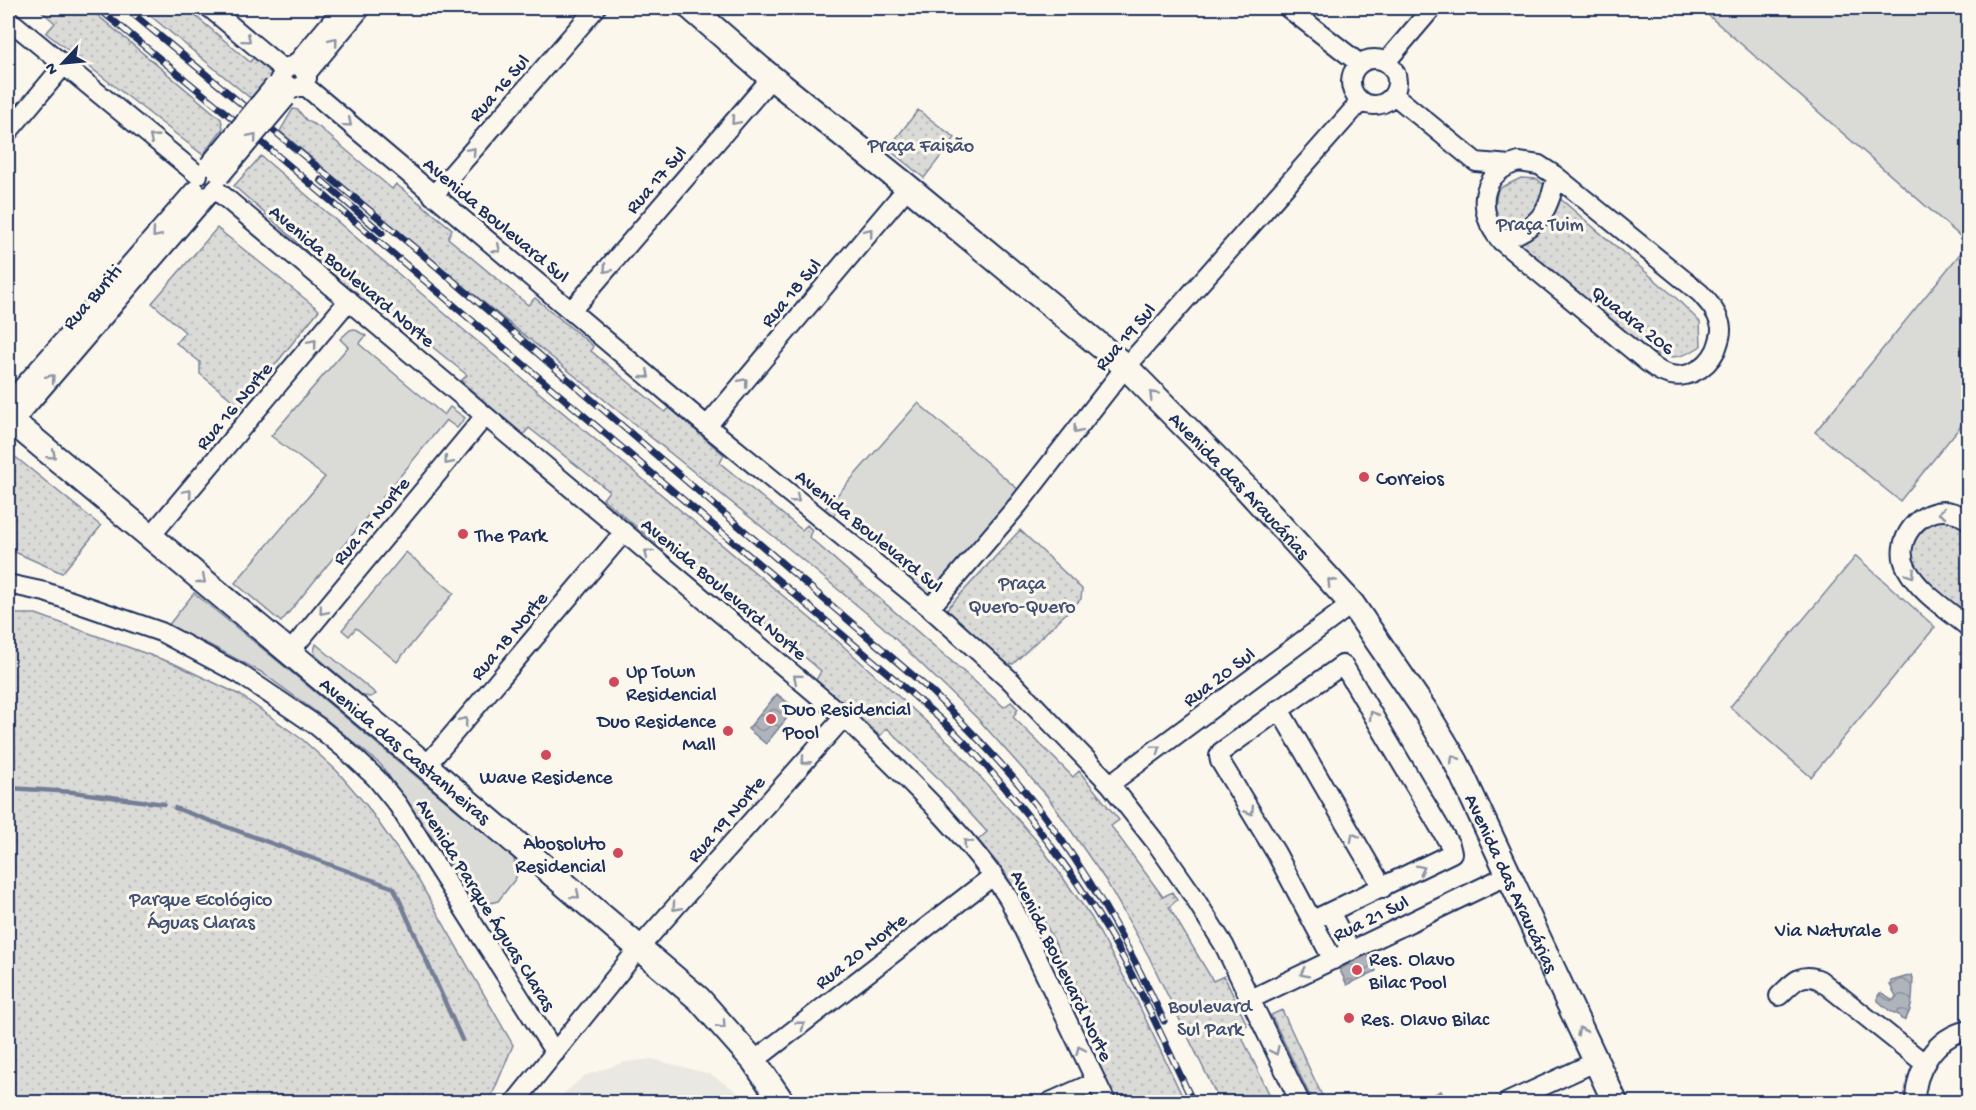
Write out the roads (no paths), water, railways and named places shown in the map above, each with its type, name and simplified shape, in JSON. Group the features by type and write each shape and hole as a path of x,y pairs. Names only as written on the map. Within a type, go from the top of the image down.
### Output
{"main road":[{"name":"Avenida das Araucárias","path":"690,8 1126,367 1246,488 1352,604 1426,712 1456,762 1615,1102"},
{"name":"Avenida das Castanheiras","path":"9,417 426,766 699,999 754,1061 782,1102"}],"street":[{"name":"Avenida Boulevard Sul","path":"210,8 291,80 572,311 706,426 930,608 1008,679 1110,784 1157,844 1192,894 1224,945 1300,1102"},
{"name":"Rua Buriti","path":"9,417 291,80 343,8"},
{"name":"Rua Buriti","path":"291,80 361,8"},
{"name":"Rua 16 Sul","path":"434,196 596,8"},
{"path":"1288,8 1360,64"},
{"path":"1386,62 1432,8"},
{"name":"Avenida Boulevard Norte","path":"8,19 208,181 844,717 932,802 994,875 1009,899 1106,1102"},
{"path":"1372,59 1386,62 1395,73 1397,88 1394,95 1375,106 1361,101 1352,90 1352,75 1360,64 1372,59"},
{"path":"8,132 64,65"},
{"name":"Rua 17 Sul","path":"572,311 771,76"},
{"path":"1394,95 1476,162"},
{"name":"Rua 19 Sul","path":"930,608 1018,505 1126,367 1361,101"},
{"name":"Quadra 206","path":"1476,162 1510,165 1519,162 1539,165 1556,176 1700,293 1714,308 1721,325 1719,343 1707,363 1698,371 1682,376 1663,373 1501,241 1492,231 1484,213 1484,197 1476,162"},
{"path":"1484,197 1493,177 1510,165"},
{"path":"1501,241 1523,232 1536,223 1552,197 1556,176"},
{"name":"Rua 18 Sul","path":"706,426 908,187"},
{"name":"Rua 16 Norte","path":"150,537 349,300"},
{"name":"Rua 17 Norte","path":"289,653 485,416"},
{"path":"1968,520 1951,512 1933,512 1916,522 1905,536 1903,555 1906,567 1917,583 1968,627"},
{"name":"Rua 18 Norte","path":"426,766 624,532"},
{"name":"Avenida Parque Águas Claras","path":"8,573 45,592"},
{"name":"Avenida Parque Águas Claras","path":"8,584 45,592 161,632 240,674 317,726 345,749 376,778 398,806 555,1053"},
{"name":"Rua 20 Sul","path":"1110,784 1352,604"},
{"path":"1312,920 1452,853 1449,844 1344,666 1337,668 1279,708 1221,752 1219,756 1276,853 1333,960"},
{"path":"1279,708 1383,888"},
{"name":"Rua 19 Norte","path":"555,1053 639,948 844,717"},
{"name":"Rua 20 Norte","path":"754,1061 994,875"},
{"name":"Rua 21 Sul","path":"1251,999 1508,875"},
{"path":"1330,912 1351,951"},
{"path":"1779,996 1796,980 1812,977 1820,980 1924,1063"},
{"path":"1915,1102 1915,1088 1924,1063 1941,1043 1968,1030"},
{"path":"515,1102 555,1053"},
{"path":"1508,1102 1595,1062"},
{"path":"1050,1102 1095,1082"}],"water":[{"name":"Duo Residencial Pool","path":"777,694 795,708 766,744 748,729"},
{"name":"Res. Olavo Bilac Pool","path":"1367,954 1376,971 1347,985 1339,968"},
{"path":"1912,975 1911,1006 1904,1020 1878,1001 1878,996 1882,993 1894,1000 1896,996 1890,985 1891,981"}],"waterway":[{"path":"8,788 73,792 164,804"},
{"path":"175,808 394,888 462,1040"}],"railway":[{"path":"98,8 266,146 940,718 970,748 1036,826 1087,897 1147,1004 1193,1102"},
{"path":"126,8 422,254 931,691 1002,765 1060,837 1109,914 1164,1021"},
{"path":"321,180 382,233"}],"place":[{"name":"Correios","path":"1364,477"},
{"name":"The Park","path":"463,534"},
{"name":"Up Town Residencial","path":"614,682"},
{"name":"Duo Residencial Pool","path":"771,719"},
{"name":"Duo Residence Mall","path":"728,731"},
{"name":"Wave Residence","path":"546,755"},
{"name":"Abosoluto Residencial","path":"618,853"},
{"name":"Via Naturale","path":"1893,929"},
{"name":"Res. Olavo Bilac Pool","path":"1357,970"},
{"name":"Res. OIavo Bilac","path":"1349,1018"}],"park label":[{"name":"Praça Faisão","path":"921,144"},
{"name":"Praça Tuim","path":"1540,223"},
{"name":"Praça Quero-Quero","path":"1022,594"},
{"name":"Parque Ecológico Águas Claras","path":"201,910"},
{"name":"Boulevard Sul Park","path":"1210,1016"}]}
